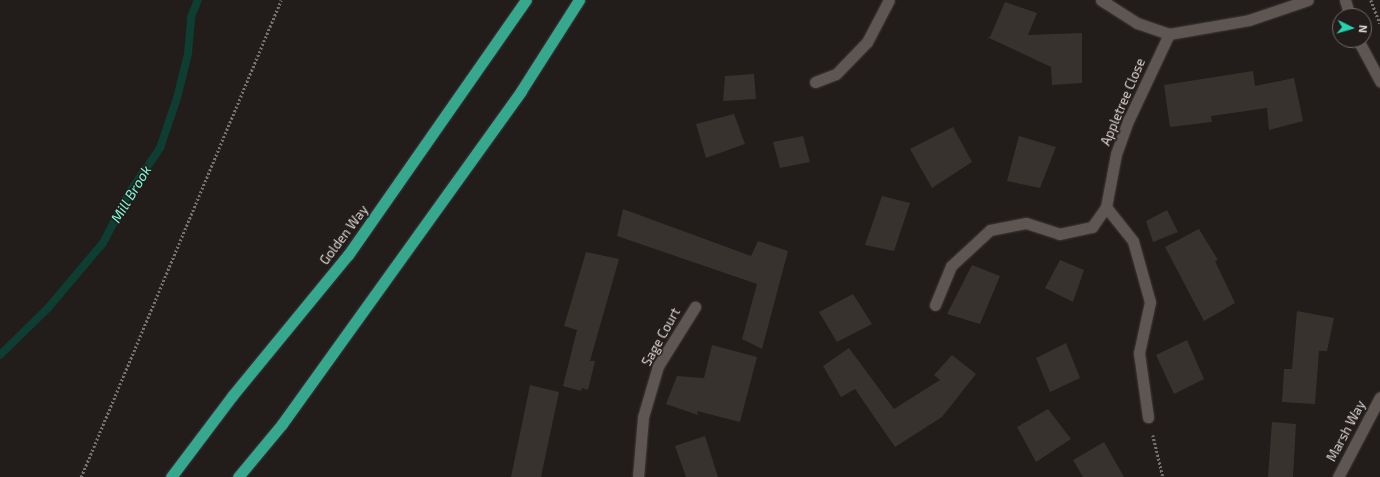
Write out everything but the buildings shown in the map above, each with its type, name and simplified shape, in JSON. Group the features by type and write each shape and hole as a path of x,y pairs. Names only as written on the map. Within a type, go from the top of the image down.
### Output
{"highway":[{"name":"Golden Way","path":"171,477 232,396 348,254 526,0"},
{"path":"238,477 282,424 521,91 579,0"}],"street":[{"path":"815,82 836,74 867,42 889,0"},
{"path":"1101,0 1137,23 1169,34 1249,20 1308,0"},
{"name":"Appletree Close","path":"936,305 951,266 990,230 1026,223 1059,234 1092,227 1106,207 1116,154 1126,126 1169,34"},
{"path":"1362,48 1380,82"},
{"path":"1106,207 1133,241 1150,302 1139,353 1148,417"},
{"name":"Sage Court","path":"638,477 643,417 658,366 695,307"},
{"name":"Marsh Way","path":"1338,477 1380,397"}],"path":[{"path":"81,477 281,0"},
{"path":"1371,0 1380,23"},
{"path":"1148,417 1163,477"}],"waterway":[{"name":"Mill Brook","path":"0,355 48,308 103,243 129,193 160,148 177,98 188,54 191,17 198,0"}]}
